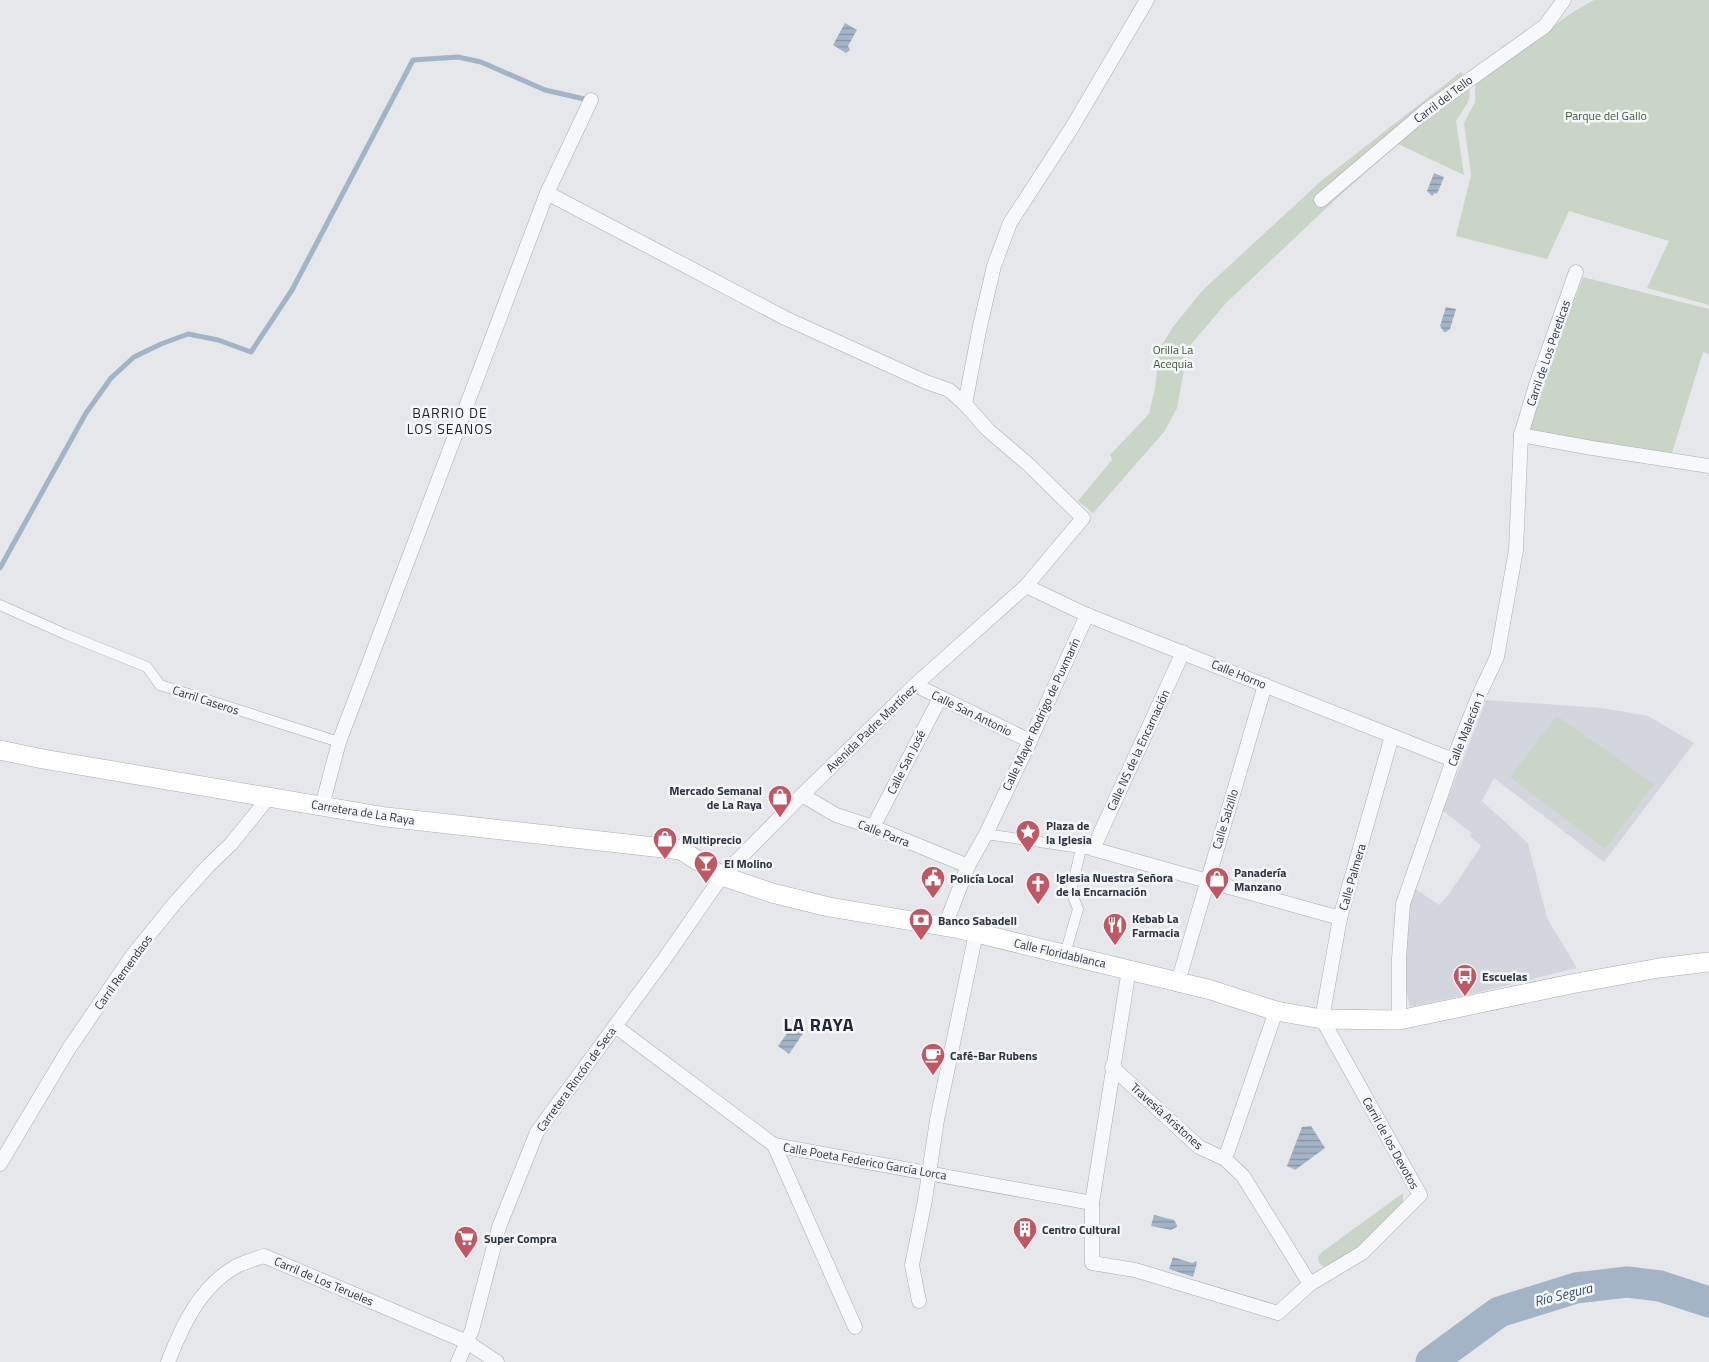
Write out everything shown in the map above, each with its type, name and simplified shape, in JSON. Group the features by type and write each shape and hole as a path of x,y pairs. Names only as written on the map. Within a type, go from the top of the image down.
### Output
{"main road":[{"name":"Carretera de La Raya","path":"0,750 43,759 386,817 681,850 722,876"},
{"name":"Calle Floridablanca","path":"722,876 772,893 829,907 945,926 1129,969 1211,990 1276,1011 1322,1020 1399,1020 1581,982 1658,968 1709,962"}],"street":[{"path":"965,404 994,266 1010,222 1070,129 1147,0"},
{"name":"Carril del Tello","path":"1321,200 1427,110 1545,26 1564,0"},
{"path":"322,806 339,742 547,193 592,100"},
{"path":"547,193 785,318 926,382 949,390 965,404"},
{"name":"Carril de Los Pereticas","path":"1521,435 1536,385 1576,272"},
{"name":"Avenida Padre Martínez","path":"722,876 915,685 1026,586 1083,518 1029,465 988,430 965,404"},
{"path":"1521,435 1602,450 1709,466"},
{"name":"Calle Malecón 1","path":"1399,1020 1399,958 1403,904 1453,760 1479,695 1497,657 1516,550 1521,435"},
{"name":"Calle Horno","path":"1026,586 1086,615 1453,760"},
{"name":"Carril Caseros","path":"0,606 147,667 160,685 339,742"},
{"name":"Calle Mayor Rodrigo de Puxmarín","path":"986,834 1086,615"},
{"name":"Calle NS de la Encarnación","path":"1087,849 1183,652"},
{"name":"Calle San Antonio","path":"915,685 1030,741"},
{"name":"Calle Salzillo","path":"1178,982 1265,685"},
{"name":"Calle San José","path":"873,827 940,698"},
{"name":"Calle Palmera","path":"1322,1020 1340,918 1392,736"},
{"name":"Calle Parra","path":"802,795 836,815 873,827 968,866"},
{"name":"Carril Remendaos","path":"0,1164 68,1050 132,956 174,904 208,866 231,844 269,797"},
{"path":"945,926 968,866 986,834 1087,849 1207,880 1340,918"},
{"path":"1065,954 1078,909 1071,891 1087,849"},
{"name":"Carretera Rincón de Seca","path":"458,1362 472,1330 499,1227 537,1132 663,961 722,876"},
{"path":"919,1301 912,1265 937,1120 976,934"},
{"path":"1129,969 1092,1202 1092,1263 1135,1270 1278,1313 1310,1284"},
{"path":"1225,1159 1276,1011"},
{"name":"Carril de los Devotos","path":"1310,1284 1362,1254 1420,1195 1322,1020"},
{"name":"Calle Poeta Federico García Lorca","path":"615,1026 774,1145 1092,1202"},
{"name":"Travesía Aristones","path":"1112,1067 1199,1148 1225,1159 1243,1176 1310,1284"},
{"path":"774,1145 855,1327"},
{"name":"Carril de Los Terueles","path":"168,1362 180,1330 210,1286 236,1267 264,1256 467,1342 497,1362"}],"shaded area":[{"path":"1486,700 1602,708 1648,716 1694,743 1604,862 1494,778 1482,801 1528,843 1547,918 1577,968 1410,1007 1401,965 1411,886 1439,905 1449,894 1481,846 1470,836 1472,833 1443,811"}],"green space":[{"name":"Parque del Gallo","path":"1594,0 1709,0 1709,305 1647,288 1669,241 1569,211 1547,259 1456,236 1471,175 1464,123 1475,102 1475,82 1576,10"},
{"name":"Orilla La Acequia","path":"1461,72 1470,92 1468,102 1456,121 1464,175 1398,144 1338,197 1226,303 1188,348 1177,408 1164,432 1093,513 1078,501 1112,460 1110,455 1149,414 1155,388 1160,348 1173,327 1202,291 1321,181"},
{"path":"1583,277 1709,309 1709,354 1703,352 1671,456 1526,432"},
{"path":"1557,716 1654,784 1605,849 1510,777"},
{"path":"1403,1193 1403,1204 1392,1223 1327,1269 1319,1263 1318,1257 1322,1252"}],"water":[{"path":"845,23 857,30 848,46 850,50 846,53 833,45"},
{"path":"1434,173 1444,177 1437,194 1435,193 1432,196 1427,191"},
{"path":"1446,307 1456,309 1450,329 1444,332 1440,326"},
{"path":"796,1021 806,1029 789,1054 778,1046"},
{"path":"1311,1126 1325,1148 1295,1170 1287,1166 1302,1127"},
{"path":"1154,1215 1174,1220 1177,1227 1171,1230 1151,1226"},
{"path":"1173,1257 1192,1263 1196,1261 1193,1277 1169,1269"}],"waterway":[{"path":"0,568 86,413 111,378 134,357 188,334 218,340 251,352 292,290 413,60 458,57 481,62 545,90 589,100"},
{"name":"Río Segura","path":"1431,1362 1499,1312 1576,1288 1627,1282 1660,1286 1709,1302"}],"place":[{"name":"Mercado Semanal de La Raya","path":"780,818"},
{"name":"Plaza de la Iglesia","path":"1028,853"},
{"name":"Multiprecio","path":"665,860"},
{"name":"El Molino","path":"706,884"},
{"name":"Policía Local","path":"933,899"},
{"name":"Panadería Manzano","path":"1217,900"},
{"name":"Iglesia Nuestra Señora de la Encarnación","path":"1038,905"},
{"name":"Banco Sabadell","path":"921,941"},
{"name":"Kebab La Farmacia","path":"1115,946"},
{"name":"Escuelas","path":"1465,997"},
{"name":"Café-Bar Rubens","path":"933,1076"},
{"name":"Centro Cultural","path":"1025,1250"},
{"name":"Super Compra","path":"466,1259"}],"district":[{"name":"BARRIO DE LOS SEANOS","path":"450,420"},
{"name":"LA RAYA","path":"819,1024"}]}
